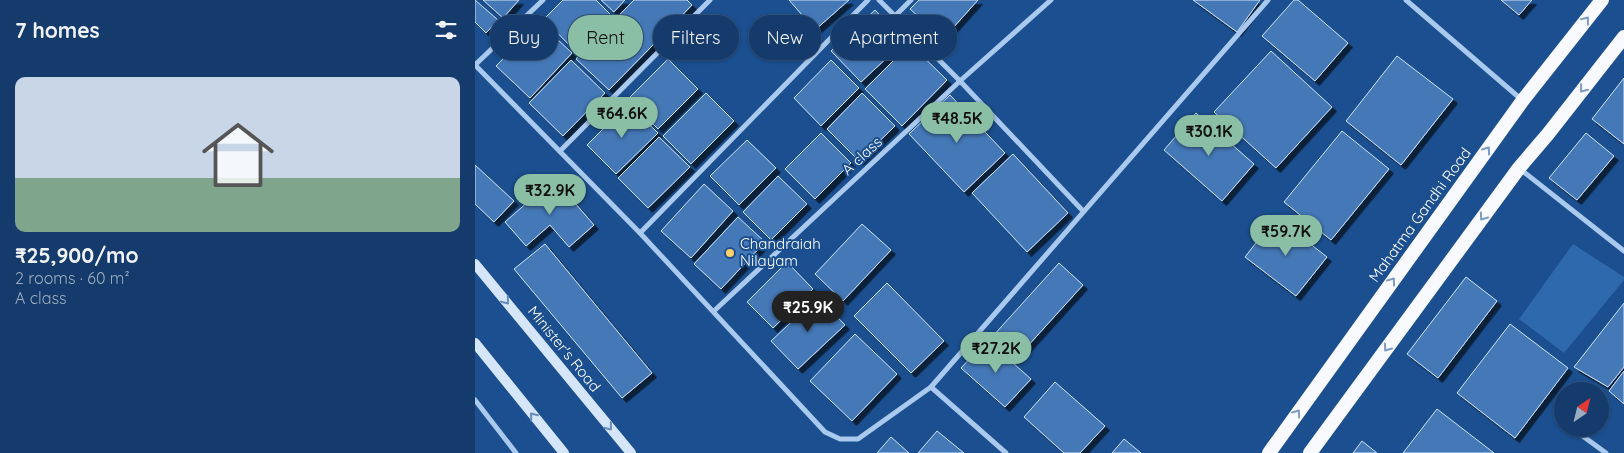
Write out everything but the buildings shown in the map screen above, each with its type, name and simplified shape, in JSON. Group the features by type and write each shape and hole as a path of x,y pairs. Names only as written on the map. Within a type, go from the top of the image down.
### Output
{"highway":[{"name":"Mahatma Gandhi Road","path":"1269,453 1523,100 1602,0"},
{"path":"1310,453 1519,168 1624,37"}],"main road":[{"name":"Minister's Road","path":"475,264 631,453"},
{"path":"475,343 564,453"}],"street":[{"path":"543,0 475,65 640,233 825,432 840,439 858,439 931,388 1267,0"},
{"path":"560,151 710,0"},
{"path":"640,233 868,0"},
{"path":"879,0 894,15"},
{"path":"896,15 911,0"},
{"name":"A class","path":"714,311 960,81 1051,0"},
{"path":"1406,0 1523,100"},
{"path":"939,60 1083,211"},
{"path":"1519,168 1624,251"},
{"path":"931,388 1006,453"},
{"path":"475,400 515,453"},
{"path":"1585,438 1606,453"}],"shaded area":[{"path":"1573,244 1624,277 1624,280 1564,353 1519,319"}],"place":[{"name":"Chandraiah Nilayam","path":"730,253"}]}
